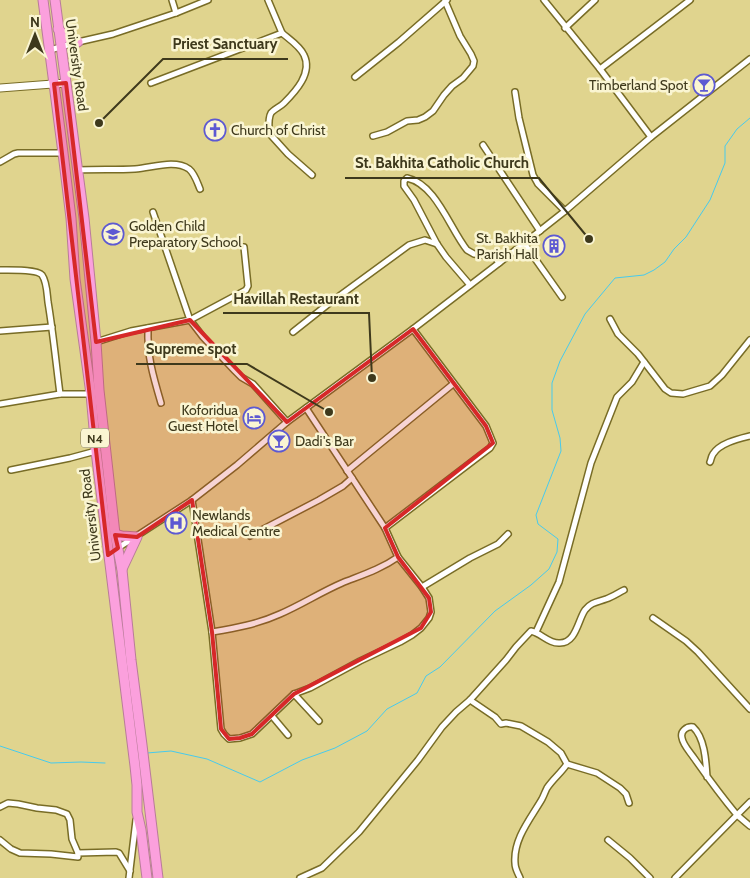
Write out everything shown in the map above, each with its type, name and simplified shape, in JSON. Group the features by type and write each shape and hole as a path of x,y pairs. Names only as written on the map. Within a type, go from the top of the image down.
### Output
{"highway":[{"name":"University Road","path":"43,0 71,218 75,279 95,392 115,534 122,570 131,660 158,877"},
{"name":"University Road","path":"54,0 84,218 96,342 96,451 137,785 137,812 147,877"},
{"path":"58,29 67,38 78,42"},
{"path":"115,534 137,536 122,570"}],"street":[{"path":"172,0 176,13"},
{"path":"50,50 114,34 208,0"},
{"path":"268,0 282,33 304,55 306,63 306,73 297,89 282,105 272,111 268,132 288,154 312,175"},
{"path":"544,0 600,69 651,137"},
{"path":"566,28 595,0"},
{"path":"600,69 690,0"},
{"path":"355,77 446,1 460,36 474,61 473,66 463,78 452,86 433,111 426,117 418,120 407,120 387,132 373,136"},
{"path":"151,82 282,33"},
{"path":"108,554 192,500 237,465 287,422 413,329 540,231 651,137 750,59"},
{"path":"0,88 66,83"},
{"path":"515,92 519,118 533,175 538,184 565,211"},
{"path":"484,145 540,231"},
{"path":"0,162 18,153 63,153"},
{"path":"77,170 137,169 171,165 190,170 195,176 200,189"},
{"path":"470,285 446,257 438,244 414,200 404,186 406,178 411,179 430,193 467,250 474,254 495,257 499,263"},
{"path":"153,212 190,320 235,371 253,384 287,422"},
{"path":"293,332 409,245 425,240 438,244"},
{"path":"524,243 562,297"},
{"path":"96,342 131,331 190,320 247,288 244,247"},
{"path":"0,270 38,273 42,276 45,283 52,327 60,394"},
{"path":"610,319 618,334 638,354 664,389 671,393 683,394 710,386 722,375 750,340"},
{"path":"0,332 52,327"},
{"path":"148,328 149,358 161,403"},
{"path":"385,528 490,448 493,443 486,426 413,329"},
{"path":"536,632 559,582 591,463 616,397 632,382 644,362"},
{"path":"347,471 454,384"},
{"path":"0,404 60,394 95,392"},
{"path":"192,500 212,632 221,729 229,739 252,734 294,694 310,688 400,642 421,628 431,612 429,598 422,586 398,557 385,528 306,408"},
{"path":"710,462 713,453 722,446 750,436"},
{"path":"11,470 96,451"},
{"path":"250,536 319,500 343,486 352,478"},
{"path":"422,586 498,544 508,534"},
{"path":"212,632 238,628 280,614 342,583 375,571 398,557"},
{"path":"300,878 322,868 359,832 418,760 442,727 470,700 531,631 561,644 572,637 585,610 592,603 604,600 624,590"},
{"path":"653,618 686,641 698,652 750,709"},
{"path":"294,694 319,721"},
{"path":"470,700 486,710 501,724 521,726 548,742 561,753 567,764 597,773 620,788 626,794 629,803"},
{"path":"272,716 288,735"},
{"path":"707,777 705,752 697,732 693,727 689,727 682,731 682,740 707,777 737,815 750,826"},
{"path":"520,878 515,868 515,855 520,839 547,789 567,764"},
{"path":"675,878 750,802"},
{"path":"0,806 8,803 18,804 56,810 67,814 70,820 72,839 78,853"},
{"path":"130,878 137,812"},
{"path":"0,840 11,849 20,853 78,857 78,853"},
{"path":"608,840 650,878"},
{"path":"78,853 119,853 130,871"}],"highlighted area":[{"path":"66,83 96,342 190,320 287,422 413,329 486,426 493,443 385,528 398,557 429,598 431,612 421,628 294,694 252,734 240,738 229,739 221,729 212,632 192,500 137,537 115,535 118,548 108,555 54,84"}],"waterway":[{"path":"147,753 171,751 207,759 260,782 302,760 335,748 367,731 387,709 417,693 426,676 440,667 495,611 531,585 549,569 557,552 558,539 538,524 536,515 561,451 560,438 552,410 552,383 560,361 585,314 615,278 644,275 654,270 665,262 686,237 710,200 725,163 725,146 737,129 750,118"},
{"path":"0,746 51,763 105,763"}],"place":[{"name":"Timberland Spot","path":"704,85"},
{"name":"Priest Sanctuary","path":"99,123"},
{"name":"Church of Christ","path":"215,130"},
{"name":"Golden Child Preparatory School","path":"113,234"},
{"name":"St. Bakhita Catholic Church","path":"589,239"},
{"name":"St. Bakhita Parish Hall","path":"554,246"},
{"name":"Havillah Restaurant","path":"372,378"},
{"name":"Supreme spot","path":"329,412"},
{"name":"Koforidua Guest Hotel","path":"254,418"},
{"name":"Dadi's Bar","path":"279,441"},
{"name":"Newlands Medical Centre","path":"176,523"}]}
